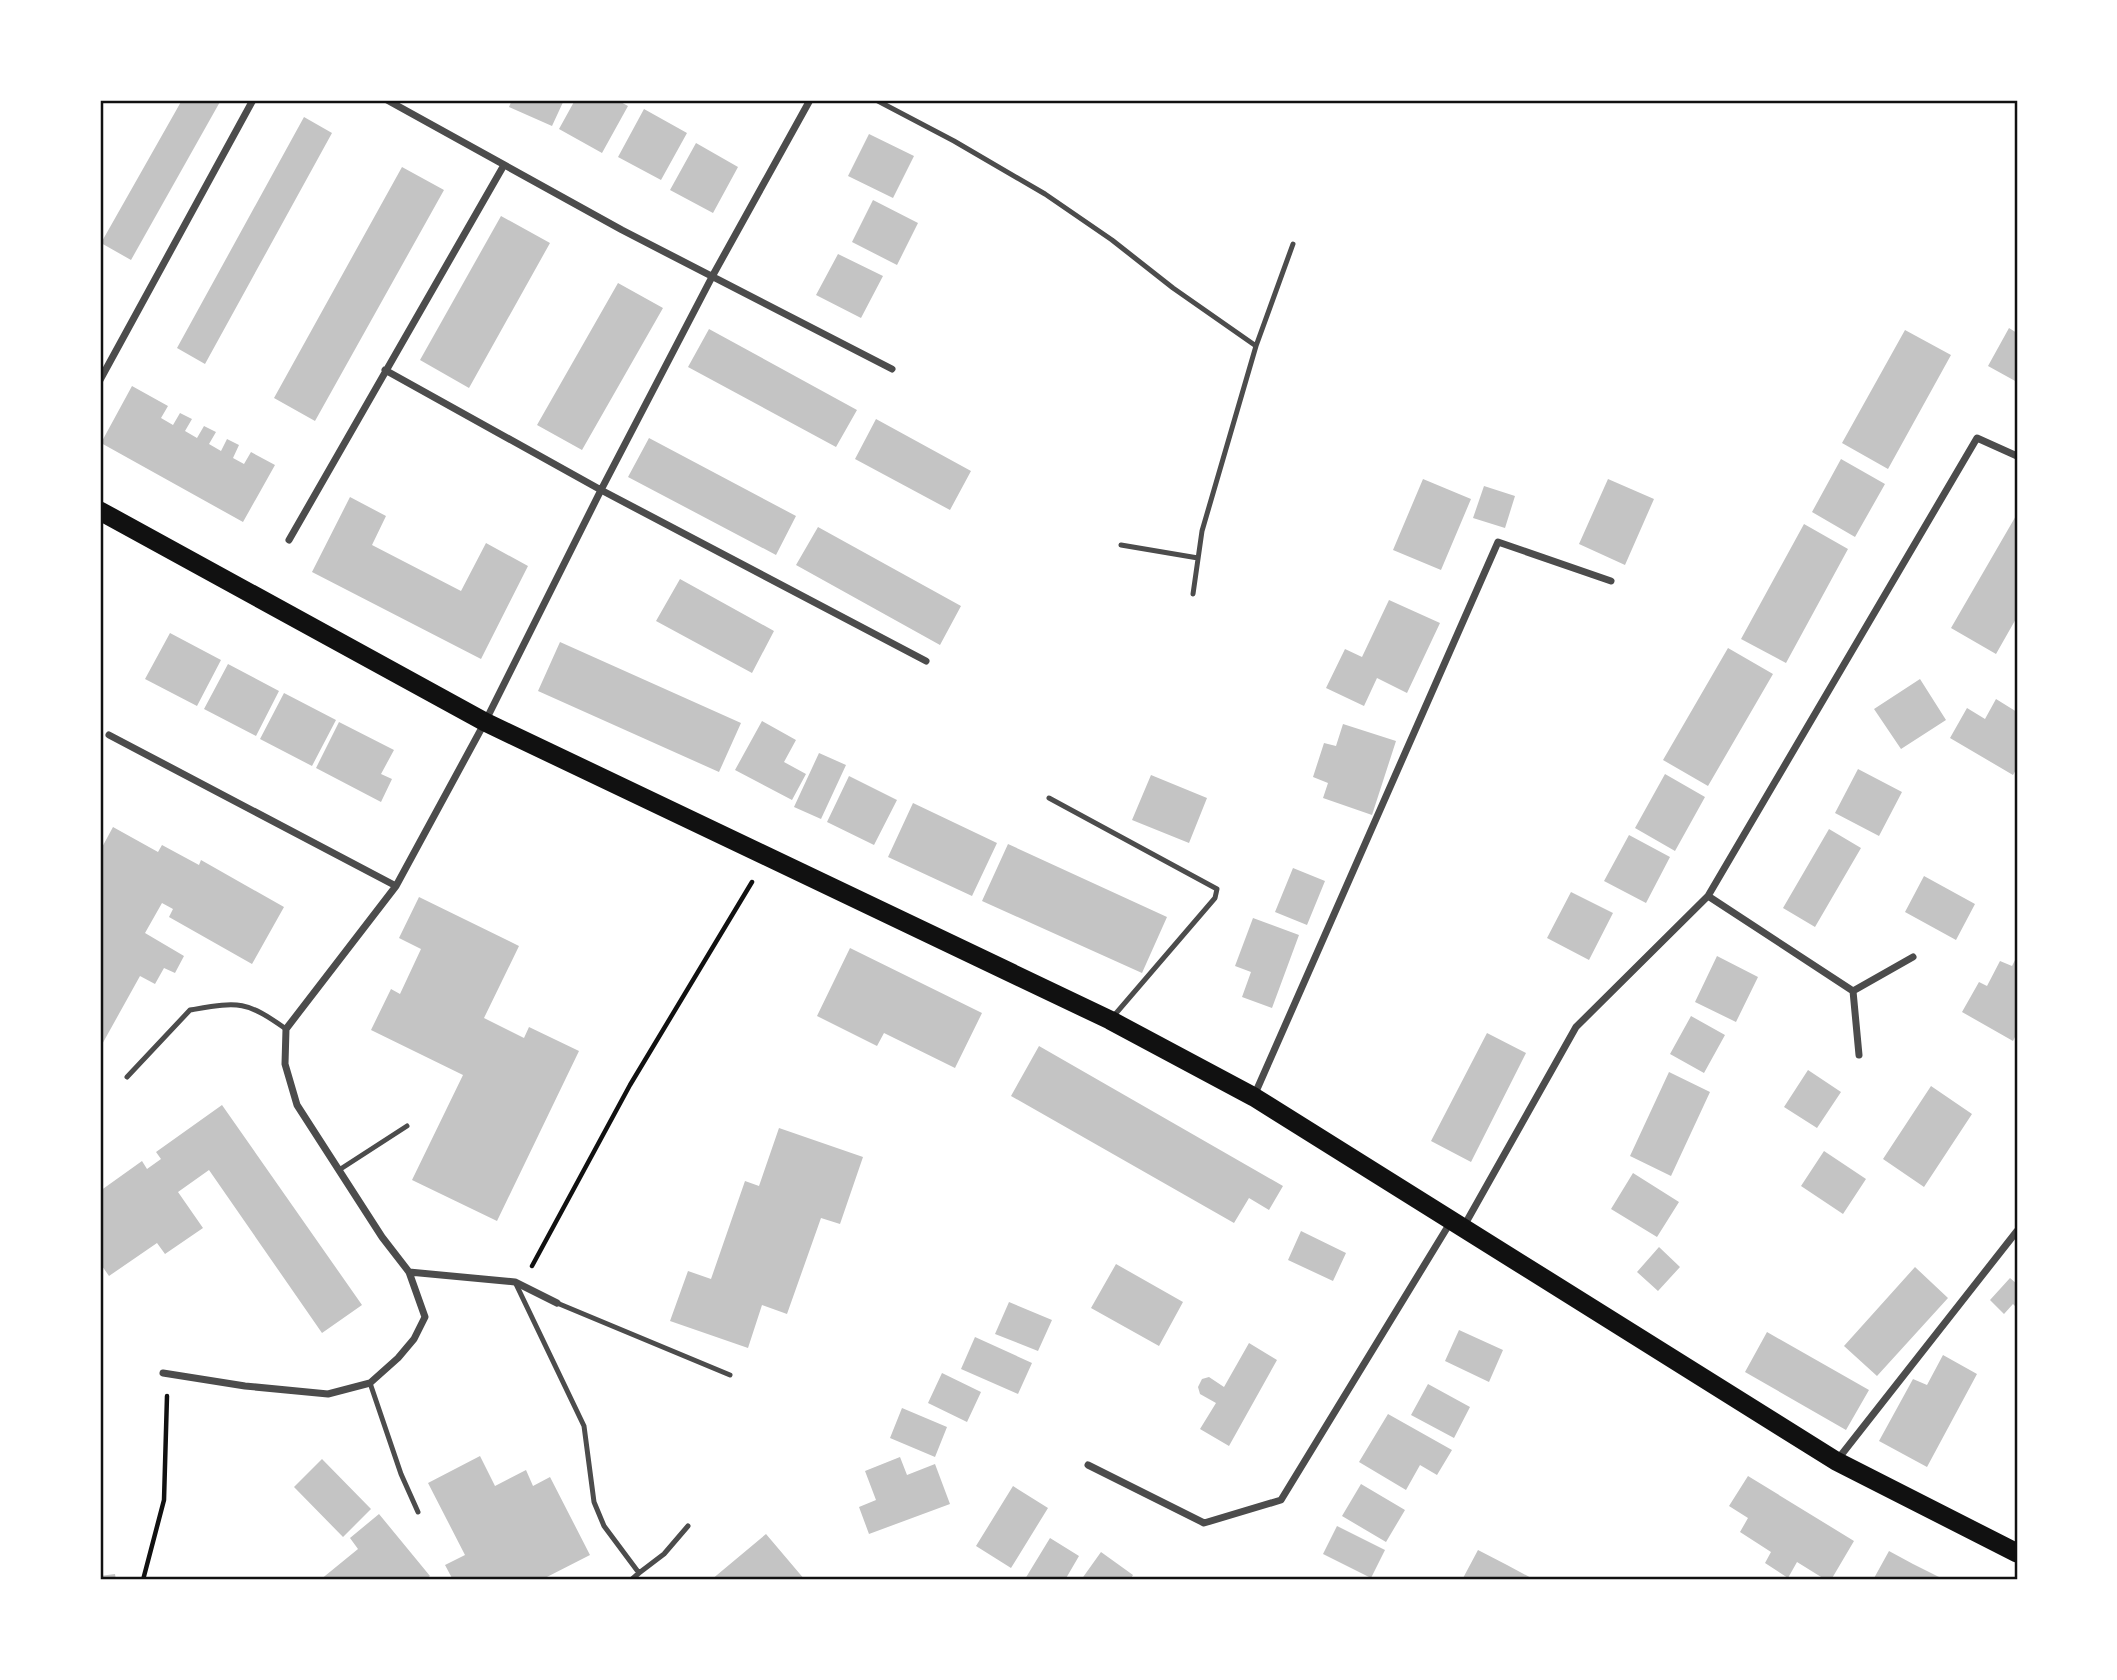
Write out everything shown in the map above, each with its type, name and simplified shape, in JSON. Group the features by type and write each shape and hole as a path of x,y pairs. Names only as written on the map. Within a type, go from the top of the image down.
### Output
{"highway":[{"path":"100,511 485,722 1110,1020 1254,1097 1836,1461 2017,1553"}],"street":[{"path":"100,380 253,100"},
{"path":"387,100 622,230 892,369"},
{"path":"165,1374 245,1386 328,1394 370,1383 414,1339 425,1317 409,1272 382,1237 297,1105 285,1065 286,1029 396,886 485,722 713,275 810,100"},
{"path":"289,540 504,165"},
{"path":"385,370 601,490 926,661"},
{"path":"1088,1465 1204,1523 1281,1500 1458,1224 1576,1027 1708,896 1978,438 2017,456"},
{"path":"1254,1097 1498,542 1611,581"},
{"path":"109,734 396,886"},
{"path":"1708,896 1853,991"},
{"path":"1853,991 1913,957"},
{"path":"1853,991 1859,1055"},
{"path":"1836,1461 2017,1231"},
{"path":"409,1272 515,1282 557,1303"}],"lane":[{"path":"876,100 1045,194 1256,346"},
{"path":"1193,594 1202,531 1256,346 1293,244"},
{"path":"1121,545 1198,558"},
{"path":"1049,798 1217,889 1215,898 1110,1020"},
{"path":"127,1077 190,1010 242,1004 259,1010 286,1029"},
{"path":"339,1170 407,1126"},
{"path":"515,1282 584,1426 594,1502 604,1526 639,1573"},
{"path":"557,1303 730,1375"},
{"path":"370,1383 401,1474 418,1513"},
{"path":"631,1580 664,1554 688,1525"}],"path":[{"path":"524,1286 534,1261 630,1085 766,857"},
{"path":"143,1580 164,1500 165,1374"}],"building":[{"path":"182,100 221,100 131,260 101,243"},
{"path":"512,100 564,100 552,126 509,107"},
{"path":"575,100 617,100 628,106 602,153 559,129"},
{"path":"644,109 687,133 661,180 618,157"},
{"path":"304,117 332,133 205,364 177,348"},
{"path":"869,134 914,156 893,198 848,176"},
{"path":"696,143 738,167 713,213 670,190"},
{"path":"402,167 444,190 315,421 274,398"},
{"path":"873,200 918,223 897,265 852,242"},
{"path":"501,216 550,243 469,388 420,360"},
{"path":"838,254 883,276 861,318 816,295"},
{"path":"618,283 663,308 582,450 537,425"},
{"path":"2009,328 2017,333 2017,382 1988,366"},
{"path":"709,329 857,410 836,447 688,367"},
{"path":"1905,330 1951,355 1888,469 1842,443"},
{"path":"132,386 168,406 161,418 173,425 180,413 192,419 185,431 197,438 204,426 216,432 209,444 221,451 227,439 239,445 233,458 244,464 251,452 275,465 243,522 101,443"},
{"path":"876,419 971,471 950,510 855,459"},
{"path":"649,438 796,516 776,555 628,477"},
{"path":"1841,459 1885,484 1855,537 1812,512"},
{"path":"1423,479 1471,499 1441,570 1393,550"},
{"path":"1608,479 1654,499 1625,565 1579,544"},
{"path":"1484,486 1515,496 1505,528 1473,518"},
{"path":"350,497 386,516 372,545 461,591 486,543 528,566 481,659 312,572"},
{"path":"2017,514 2017,617 1996,654 1951,628"},
{"path":"1804,524 1848,549 1786,663 1741,639"},
{"path":"818,527 961,606 940,645 796,565"},
{"path":"680,579 774,631 752,673 656,621"},
{"path":"1389,600 1440,623 1407,693 1377,678 1364,706 1326,688 1345,649 1362,657"},
{"path":"170,633 221,660 197,706 145,679"},
{"path":"560,642 741,723 719,772 538,691"},
{"path":"1728,648 1773,674 1708,786 1663,760"},
{"path":"228,664 279,691 256,736 204,709"},
{"path":"1920,679 1946,720 1901,749 1874,709"},
{"path":"284,693 336,720 312,766 260,739"},
{"path":"1996,699 2017,712 2017,768 2013,775 1950,738 1967,708 1985,719"},
{"path":"762,721 796,740 784,762 806,774 792,800 735,770"},
{"path":"339,722 394,750 381,774 392,779 381,802 316,768"},
{"path":"1343,724 1396,741 1372,815 1323,798 1328,783 1313,777 1324,743 1336,746"},
{"path":"819,753 846,765 821,819 794,807"},
{"path":"1858,769 1902,792 1879,836 1835,813"},
{"path":"1665,774 1705,797 1675,851 1635,828"},
{"path":"1151,775 1207,798 1189,843 1132,820"},
{"path":"849,776 897,800 874,845 827,822"},
{"path":"913,803 997,843 972,896 888,857"},
{"path":"113,827 158,852 162,845 199,865 201,860 284,907 252,964 169,917 173,909 162,903 145,933 184,956 175,973 164,968 155,984 140,976 100,1048 100,851"},
{"path":"1829,829 1861,848 1815,927 1783,908"},
{"path":"1629,835 1670,857 1646,903 1604,881"},
{"path":"1008,844 1167,917 1142,973 982,901"},
{"path":"1293,868 1325,881 1307,925 1275,912"},
{"path":"1924,876 1975,904 1956,940 1905,912"},
{"path":"1571,892 1613,913 1589,960 1547,938"},
{"path":"419,897 519,946 484,1018 524,1038 529,1027 579,1051 497,1221 412,1180 463,1075 371,1030 391,989 400,994 421,949 399,938"},
{"path":"1253,918 1299,935 1272,1008 1242,997 1251,972 1235,966"},
{"path":"850,948 982,1013 955,1068 884,1033 877,1046 817,1016"},
{"path":"1717,956 1758,977 1736,1022 1695,1002"},
{"path":"2017,956 2017,1033 2013,1041 1962,1012 1979,982 1987,986 2000,961 2012,966"},
{"path":"1691,1016 1725,1035 1704,1073 1670,1054"},
{"path":"1487,1033 1526,1053 1471,1162 1431,1141"},
{"path":"1039,1046 1283,1186 1269,1210 1249,1198 1234,1223 1011,1096"},
{"path":"1808,1070 1841,1092 1817,1128 1784,1107"},
{"path":"1669,1072 1710,1092 1671,1176 1630,1156"},
{"path":"1931,1086 1972,1114 1924,1187 1883,1159"},
{"path":"222,1105 362,1305 322,1333 209,1170 178,1192 203,1228 165,1254 157,1243 109,1276 102,1266 100,1268 100,1191 142,1161 147,1169 161,1159 156,1152"},
{"path":"779,1128 863,1157 840,1224 821,1218 787,1314 762,1305 748,1348 670,1321 688,1271 711,1279 745,1181 759,1186"},
{"path":"1824,1151 1866,1179 1843,1214 1801,1186"},
{"path":"1633,1173 1679,1202 1657,1237 1611,1209"},
{"path":"1301,1231 1346,1253 1333,1281 1288,1260"},
{"path":"1659,1247 1680,1267 1658,1291 1637,1272"},
{"path":"1116,1264 1183,1302 1159,1346 1091,1308"},
{"path":"1915,1267 1948,1298 1877,1376 1844,1346"},
{"path":"2010,1278 2017,1284 2017,1308 2013,1304 2004,1314 1990,1300"},
{"path":"1009,1302 1052,1320 1038,1351 995,1334"},
{"path":"1459,1330 1503,1350 1489,1382 1445,1361"},
{"path":"1767,1332 1869,1390 1846,1430 1745,1372"},
{"path":"975,1337 1032,1363 1018,1394 961,1369"},
{"path":"1249,1343 1277,1360 1229,1446 1200,1429 1216,1403 1200,1394 1198,1387 1202,1379 1209,1377 1224,1387"},
{"path":"1943,1355 1977,1374 1927,1467 1879,1441 1913,1379 1927,1385"},
{"path":"942,1373 981,1392 967,1422 928,1403"},
{"path":"1428,1384 1470,1407 1454,1438 1411,1415"},
{"path":"902,1408 947,1427 935,1457 890,1438"},
{"path":"1388,1414 1452,1450 1437,1475 1420,1465 1406,1490 1359,1462"},
{"path":"480,1456 495,1486 526,1470 533,1486 550,1477 590,1555 541,1580 453,1580 445,1565 465,1555 428,1483"},
{"path":"900,1457 907,1475 935,1464 950,1504 869,1534 859,1507 876,1500 865,1471"},
{"path":"322,1459 371,1509 343,1537 294,1487"},
{"path":"1748,1476 1854,1541 1831,1580 1826,1580 1797,1562 1788,1578 1765,1563 1771,1552 1740,1532 1748,1518 1729,1506"},
{"path":"1361,1484 1405,1510 1386,1542 1342,1516"},
{"path":"1013,1486 1048,1508 1011,1568 976,1546"},
{"path":"379,1514 430,1576 425,1580 320,1580 358,1549 350,1538"},
{"path":"1337,1526 1385,1550 1371,1578 1323,1554"},
{"path":"766,1534 805,1580 711,1580"},
{"path":"1050,1538 1079,1556 1065,1580 1025,1579"},
{"path":"1478,1550 1507,1565 1535,1580 1462,1580"},
{"path":"1889,1551 1913,1564 1945,1580 1873,1580"},
{"path":"1101,1552 1133,1575 1130,1580 1081,1580"},
{"path":"115,1574 116,1580 100,1580 100,1576"}]}
